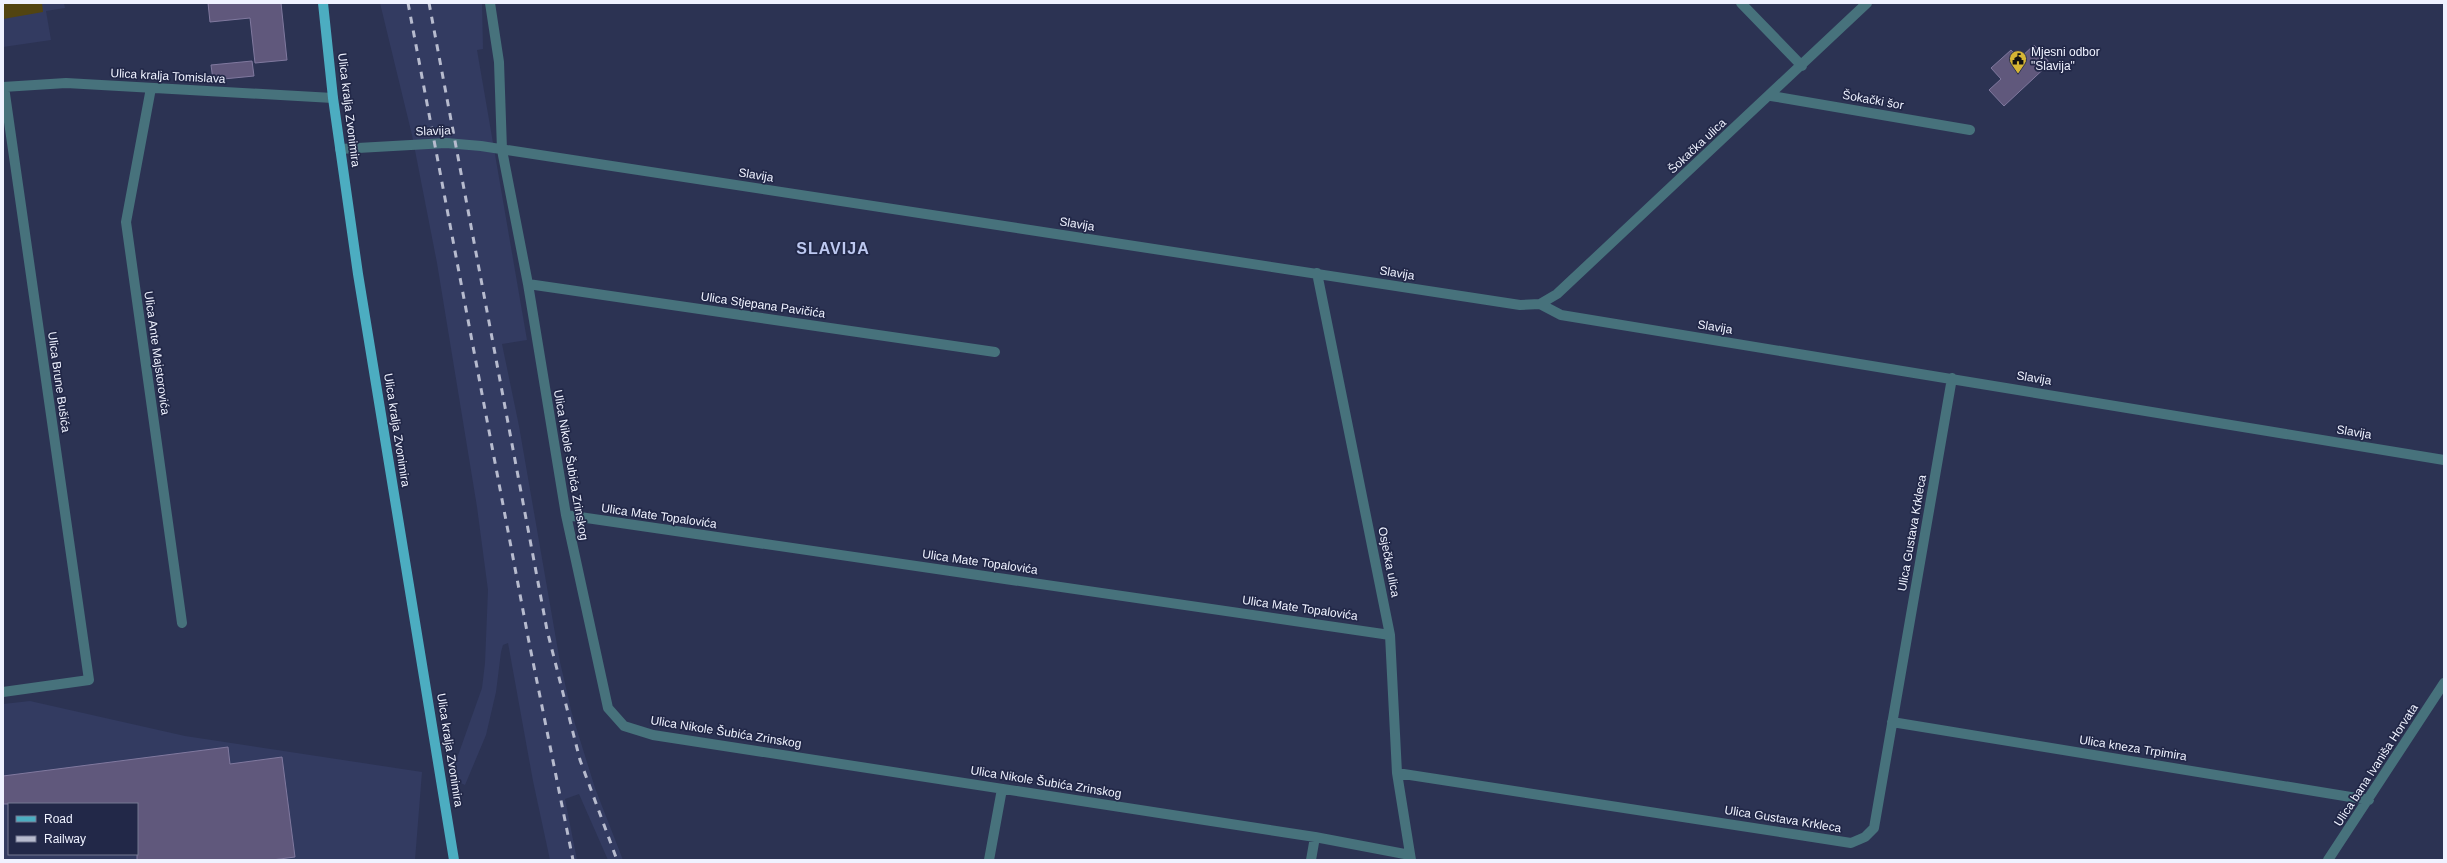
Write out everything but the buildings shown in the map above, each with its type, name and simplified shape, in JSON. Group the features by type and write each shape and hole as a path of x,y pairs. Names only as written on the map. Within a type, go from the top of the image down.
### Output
{"main road":[{"name":"Ulica kralja Zvonimira","path":"323,3 332,98 358,274 454,860"}],"street":[{"name":"Ulica Nikole Šubića Zrinskog","path":"490,3 498,62 502,150 528,284 566,515 608,708 624,726 653,735 1315,837 1410,858"},
{"path":"1741,3 1802,66"},
{"name":"Šokačka ulica","path":"1540,304 1557,294 1771,96 1868,3"},
{"name":"Ulica kralja Tomislava","path":"4,87 66,83 332,98"},
{"name":"Ulica Brune Bušića","path":"3,692 89,680 4,87"},
{"name":"Ulica Ante Majstorovića","path":"151,88 126,222 182,623"},
{"name":"Šokački šor","path":"1771,96 1970,130"},
{"name":"Slavija","path":"340,149 446,143 502,150 1318,273 1520,306 1540,304 1562,315 2444,460"},
{"name":"Osječka ulica","path":"1318,273 1390,635 1397,773 1410,858"},
{"name":"Ulica Stjepana Pavičića","path":"528,284 995,352"},
{"name":"Ulica Gustava Krkleca","path":"1397,773 1851,843 1865,837 1874,828 1952,378"},
{"name":"Ulica Mate Topalovića","path":"566,515 1390,635"},
{"name":"Ulica bana Ivaniša Horvata","path":"2328,860 2369,800 2444,683"},
{"name":"Ulica kneza Trpimira","path":"1892,722 2369,800"},
{"path":"989,860 1002,789"},
{"path":"1311,860 1315,837"}],"shaded area":[{"path":"3,3 64,3 65,8 46,11 51,40 3,47"},
{"path":"3,3 42,3 43,12 3,19"},
{"path":"380,3 482,3 483,49 477,50 527,340 502,344 519,426 560,662 572,714 595,788 623,860 608,860 579,794 565,799 577,860 550,860 533,781 508,643 503,645 501,652 496,692 486,735 465,785 450,778 482,688 485,663 488,590 477,507 437,263 412,135"},
{"path":"30,701 185,736 422,772 415,860 3,860 3,704"}],"railway":[{"path":"408,3 529,642 573,860"},
{"path":"429,3 547,630 580,760 617,860"}],"place":[{"name":"Mjesni odbor \"Slavija\"","path":"2018,74"}],"district":[{"name":"SLAVIJA","path":"833,248"}]}
